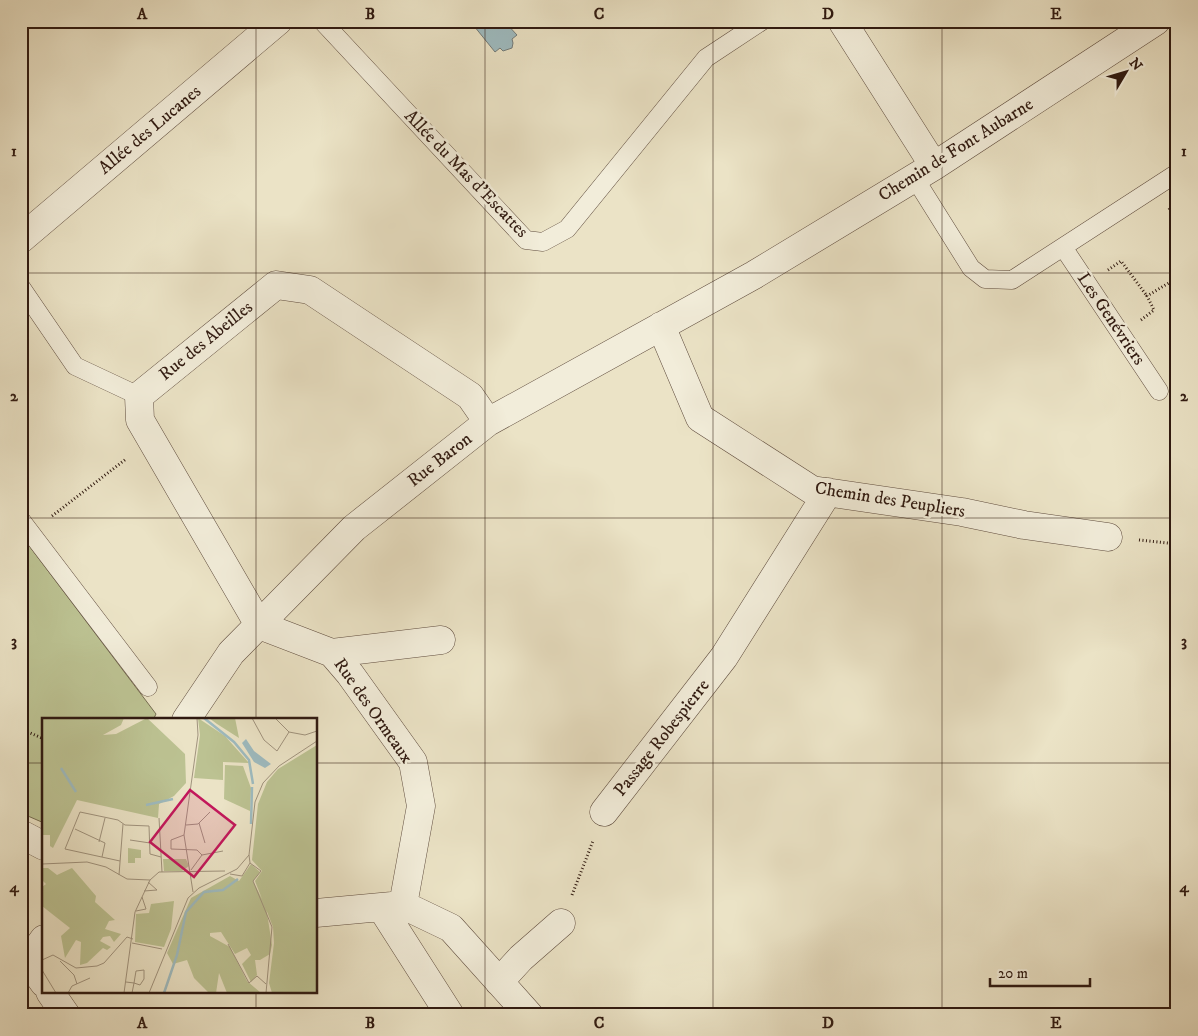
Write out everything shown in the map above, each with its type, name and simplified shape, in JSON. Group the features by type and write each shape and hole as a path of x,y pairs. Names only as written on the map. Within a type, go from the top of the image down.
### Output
{"street":[{"name":"Allée des Lucanes","path":"21,239 278,21"},
{"path":"842,21 924,172"},
{"name":"Chemin de Font Aubarne","path":"754,275 924,172 1156,21"},
{"name":"Rue Baron","path":"187,718 231,653 354,528 488,422 754,275"},
{"name":"Rue des Abeilles","path":"139,396 276,285 310,290 470,396 488,422"},
{"name":"Chemin des Peupliers","path":"661,326 700,418 812,490 962,512 1024,525 1108,537"},
{"path":"139,396 140,420 259,625"},
{"name":"Passage Robespierre","path":"604,812 724,658 828,492"},
{"name":"Rue des Ormeaux","path":"259,625 332,653 350,674 413,762 422,806 392,906"},
{"path":"332,653 441,640"},
{"path":"21,834 42,845"},
{"path":"318,913 392,906 451,928 529,1015"},
{"path":"392,906 450,1015"},
{"path":"499,982 521,958 561,923"},
{"path":"42,940 24,961 42,981"},
{"path":"51,994 66,1015"}],"lane":[{"name":"Allée du Mas d'Escattes","path":"322,21 526,240 543,242 567,230 706,58 762,21"},
{"path":"924,172 971,268 985,279 1012,280 1177,172"},
{"name":"Les Genévriers","path":"1062,247 1159,391"},
{"path":"21,287 75,366 139,396"},
{"path":"21,520 148,687"}],"path":[{"path":"1087,283 1121,261 1147,296 1154,310 1141,320"},
{"path":"1147,296 1177,278"},
{"path":"81,494 102,479"},
{"path":"1108,537 1177,544"},
{"path":"21,729 42,738"},
{"name":"Passage Robespierre","path":"561,923 604,812"}],"green space":[{"path":"21,535 156,714 154,718 42,718 42,822 21,813"}],"water":[{"path":"470,21 504,21 517,35 512,39 512,48 503,51 500,48 495,52"}]}
